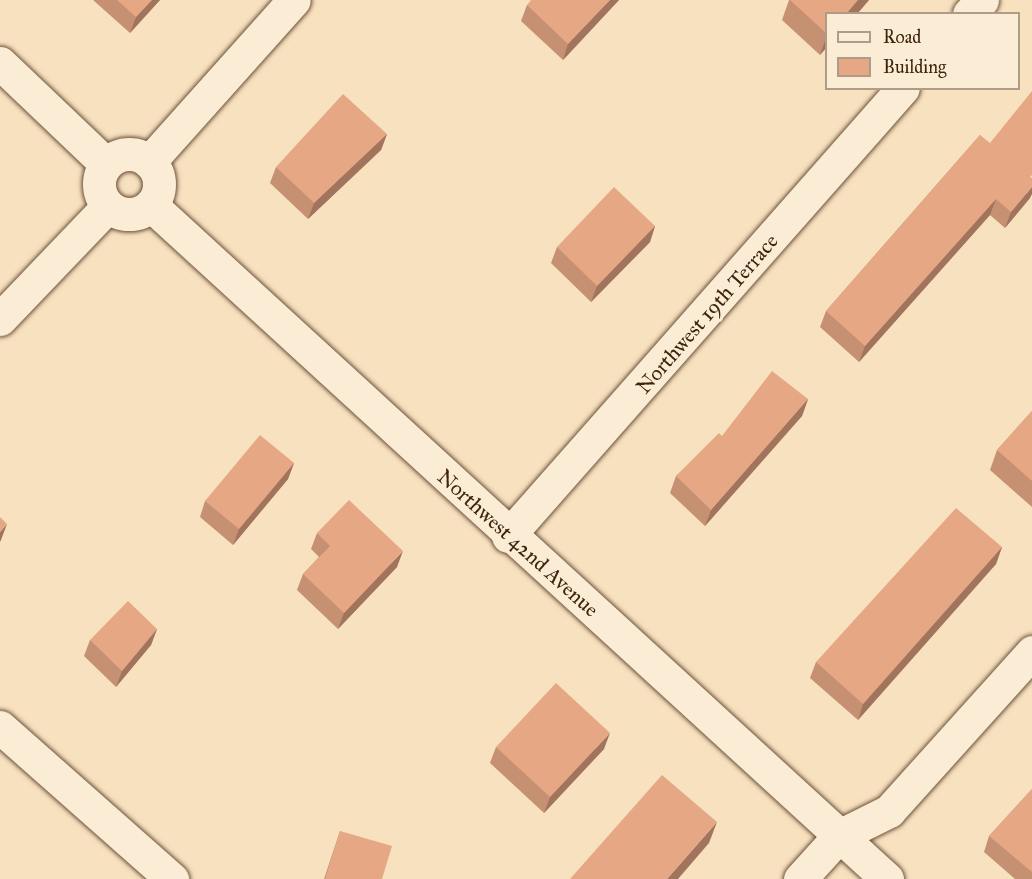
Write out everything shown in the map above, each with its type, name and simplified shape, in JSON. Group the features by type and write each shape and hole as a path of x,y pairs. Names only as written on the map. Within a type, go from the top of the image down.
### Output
{"street":[{"path":"149,162 294,0"},
{"path":"971,12 982,0"},
{"path":"0,63 106,164"},
{"name":"Northwest 19th Terrace","path":"508,536 901,90"},
{"path":"128,154 149,162 159,183 151,205 130,215 108,206 99,186 106,164 128,154"},
{"name":"Northwest 42nd Avenue","path":"151,205 508,536 887,879"},
{"path":"0,319 108,206"},
{"path":"800,879 839,836 889,811 1032,652"},
{"path":"0,727 172,879"}],"building":[{"path":"117,0 152,0 136,17"},
{"path":"531,0 610,0 568,44 527,5"},
{"path":"790,0 858,0 848,12 825,12 825,32"},
{"path":"1032,91 1032,175 1030,177 1032,187 1011,212 996,199 865,346 826,311 980,135 990,143"},
{"path":"343,94 387,134 314,203 276,167"},
{"path":"614,187 655,226 597,286 557,247"},
{"path":"772,371 808,399 711,510 676,476 719,433 722,436"},
{"path":"1032,411 1032,481 997,450"},
{"path":"260,435 294,463 239,529 205,501"},
{"path":"349,500 403,551 344,613 303,574 330,546 317,533"},
{"path":"956,508 1002,547 863,704 816,662"},
{"path":"0,517 7,524 0,532"},
{"path":"128,601 157,629 122,671 90,640"},
{"path":"556,683 610,733 550,797 496,747"},
{"path":"662,775 717,822 667,879 570,879"},
{"path":"1032,789 1032,872 989,836"},
{"path":"340,831 392,846 382,879 325,879"}]}
